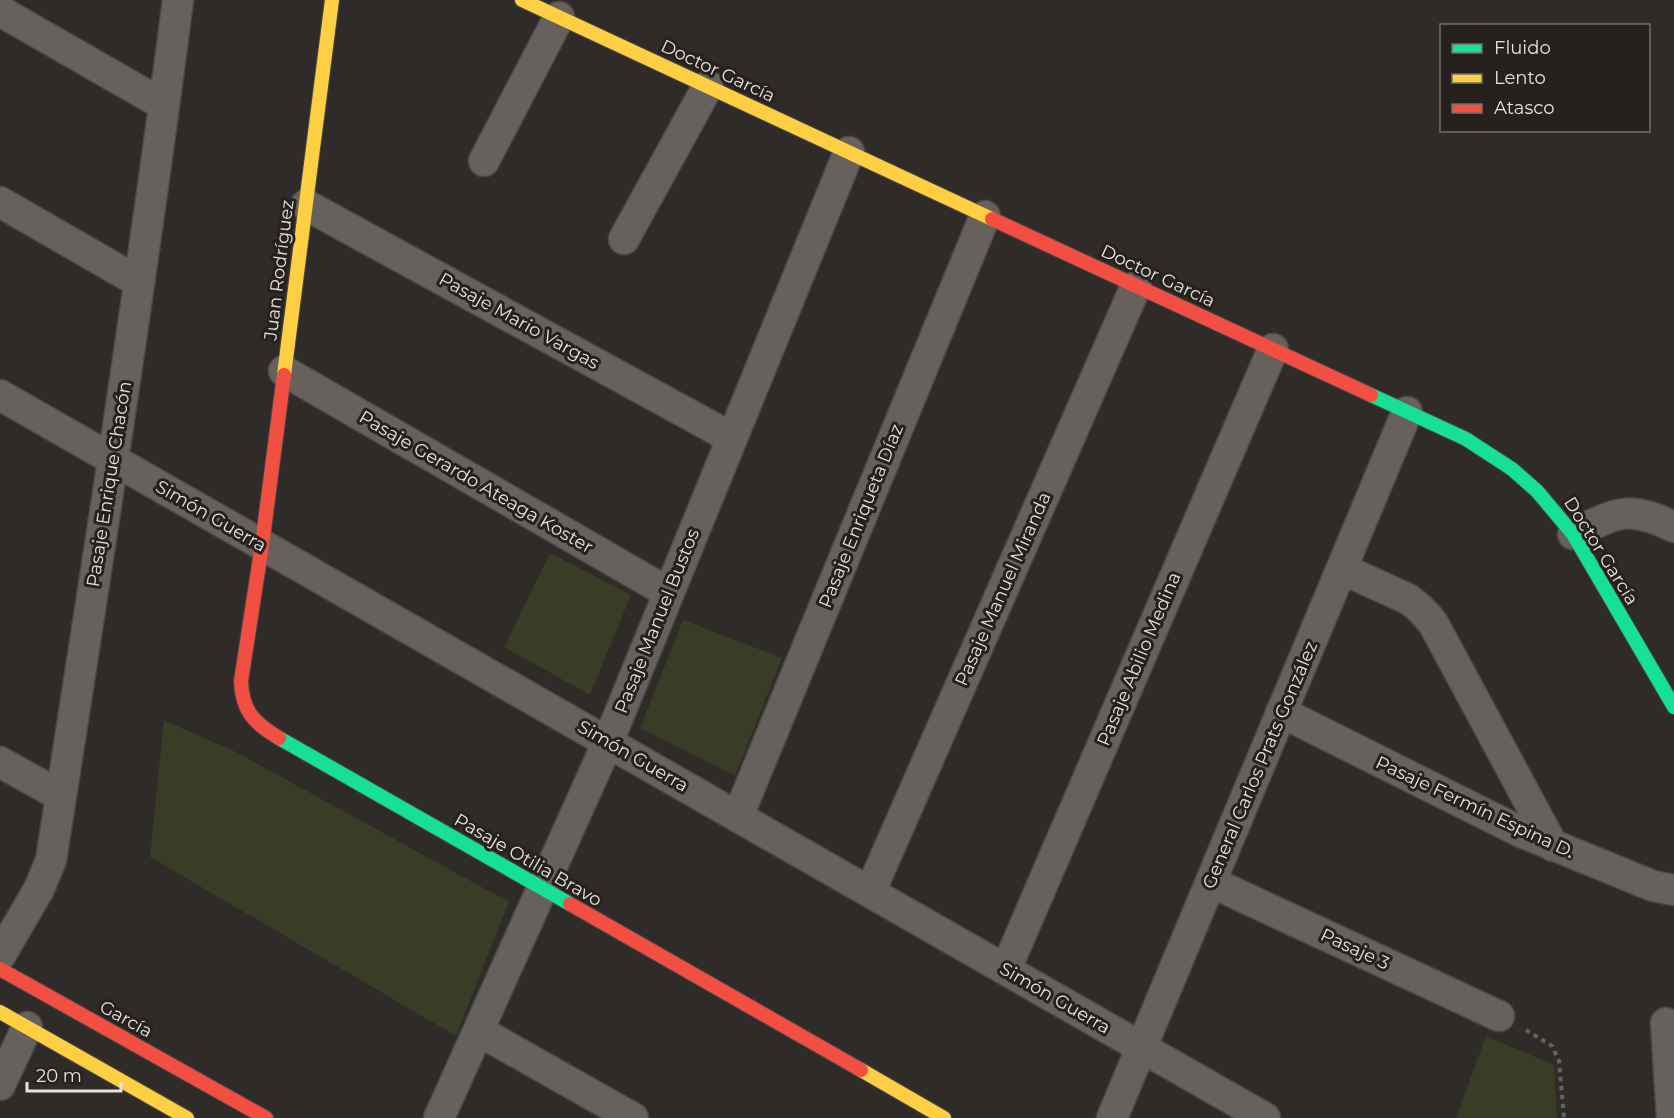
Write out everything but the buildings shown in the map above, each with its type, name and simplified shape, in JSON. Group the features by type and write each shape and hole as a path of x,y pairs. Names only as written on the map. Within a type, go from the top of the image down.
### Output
{"street":[{"name":"Pasaje Enrique Chacón","path":"0,956 39,889 51,860 114,460 178,0"},
{"name":"Juan Rodríguez","path":"262,545 332,0"},
{"name":"Doctor García","path":"522,0 1466,439 1496,456 1524,477 1558,513 1674,707"},
{"path":"0,11 164,105"},
{"path":"484,161 559,17"},
{"path":"624,238 708,86"},
{"name":"Pasaje Manuel Bustos","path":"439,1118 608,742 849,152"},
{"path":"0,202 139,282"},
{"name":"Pasaje Mario Vargas","path":"306,205 732,438"},
{"name":"Pasaje Enriqueta Díaz","path":"738,816 985,216"},
{"name":"Pasaje Manuel Miranda","path":"870,892 1136,286"},
{"name":"Pasaje Abilio Medina","path":"1006,969 1273,349"},
{"name":"Pasaje Gerardo Ateaga Koster","path":"284,371 669,593"},
{"name":"Simón Guerra","path":"0,395 1265,1118"},
{"name":"General Carlos Prats González","path":"1112,1118 1407,412"},
{"path":"1572,534 1609,517 1634,512 1674,527"},
{"name":"Pasaje Otilia Bravo","path":"262,545 241,681 244,706 262,728 944,1118"},
{"path":"1341,569 1408,599 1418,605 1433,623 1553,846"},
{"name":"Pasaje Fermín Espina D.","path":"1281,712 1521,832 1653,886 1674,890"},
{"path":"0,762 61,796"},
{"name":"Pasaje 3","path":"1211,882 1499,1017"},
{"name":"García","path":"0,969 266,1118"},
{"path":"0,1012 187,1118"},
{"path":"1666,1023 1672,1118"},
{"path":"0,1085 27,1027"},
{"path":"479,1031 633,1118"}],"path":[{"path":"1499,1017 1552,1046 1559,1061 1564,1118"}],"green space":[{"path":"550,553 631,595 590,695 504,647"},
{"path":"683,620 782,658 735,776 640,728"},
{"path":"164,720 234,751 509,902 456,1036 150,857"},
{"path":"1486,1036 1554,1065 1557,1118 1456,1118"}],"traffic: fast":[{"path":"1371,395 1466,439 1512,469 1537,491 1573,534 1674,707"},
{"path":"279,738 570,904"}],"traffic: slow":[{"path":"284,375 332,0"},
{"path":"522,0 992,219"},
{"path":"0,1012 187,1118"},
{"path":"861,1070 944,1118"}],"traffic: jam":[{"path":"992,219 1371,395"},
{"path":"279,738 251,715 244,700 241,681 262,545 284,375"},
{"path":"570,904 861,1070"},
{"path":"0,969 266,1118"}]}
